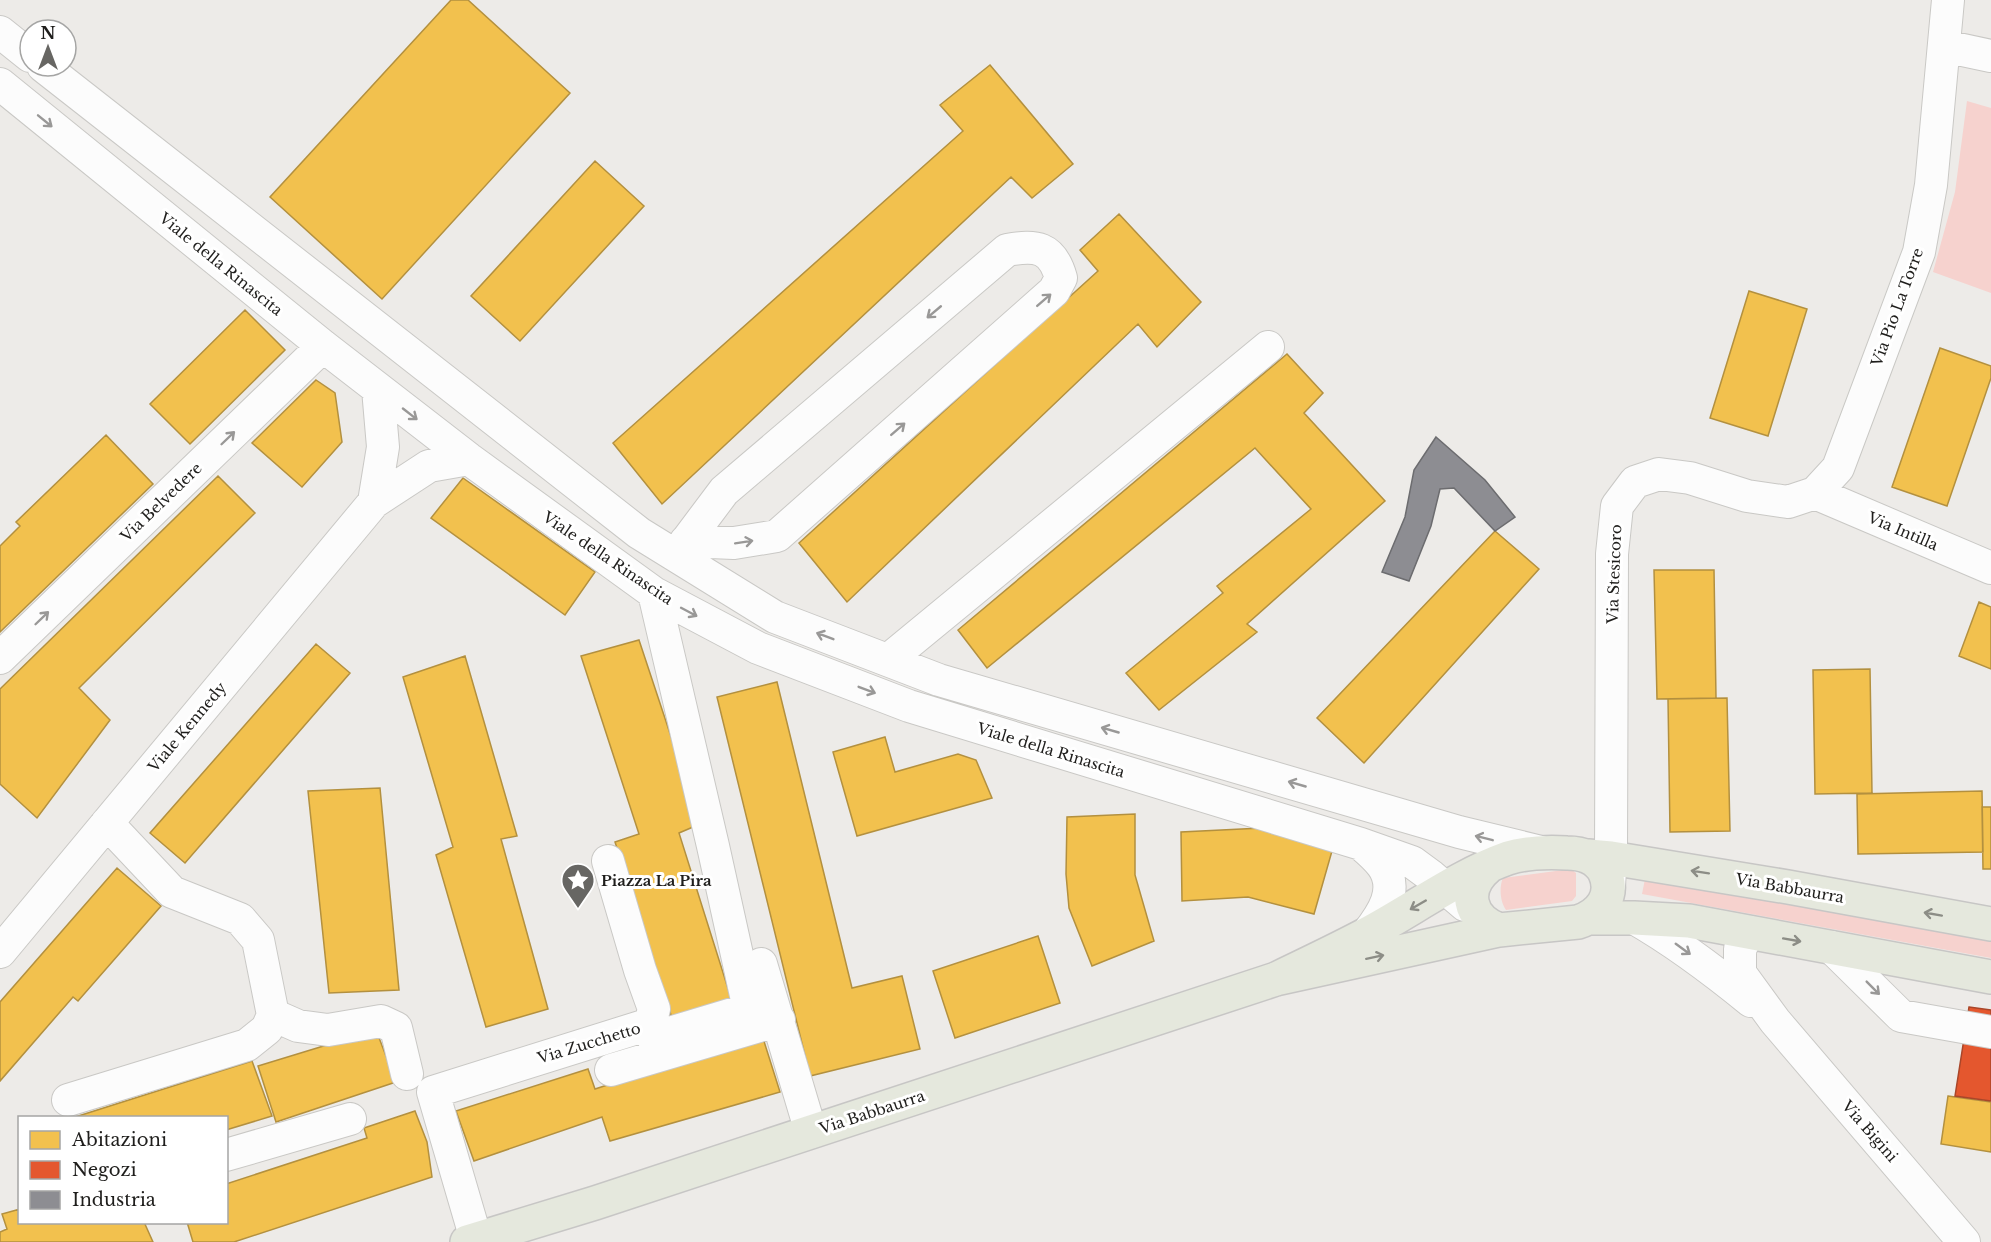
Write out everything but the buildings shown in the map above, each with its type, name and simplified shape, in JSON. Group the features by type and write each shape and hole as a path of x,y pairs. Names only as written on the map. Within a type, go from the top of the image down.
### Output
{"main road":[{"name":"Via Babbaurra","path":"472,1241 596,1203 1276,979 1367,934 1446,889 1509,858 1541,852 1577,853 1788,887 1991,924"},
{"path":"1276,979 1489,924 1578,922 1589,918 1598,912 1608,892 1608,881 1598,862 1600,857"},
{"path":"1488,867 1473,885 1471,896 1473,908 1489,924"},
{"path":"1589,918 1689,921 1991,977"}],"street":[{"name":"Via Pio La Torre","path":"1815,493 1838,468 1919,252 1931,185 1948,0"},
{"path":"0,32 18,46"},
{"path":"1944,46 1991,56"},
{"path":"58,78 639,533 681,548 775,617 939,680 1459,831 1541,852"},
{"name":"Viale della Rinascita","path":"0,84 378,389 469,459 654,593 758,648 909,706 1361,844 1412,862 1489,924"},
{"path":"1026,247 1039,250 1049,254 1057,263 1061,278 1054,291 777,536 681,548 724,491 1007,250 1026,247"},
{"name":"Via Belvedere","path":"0,658 323,346"},
{"path":"888,660 1268,347"},
{"path":"374,502 383,447 378,389"},
{"name":"Viale Kennedy","path":"0,952 374,502 429,466 469,459"},
{"name":"Via Stesicoro","path":"1600,857 1612,554 1617,506 1635,482 1659,474 1690,478 1747,496 1788,502 1815,493"},
{"name":"Via Intilla","path":"1815,493 1991,568"},
{"name":"Via Zucchetto","path":"472,1241 433,1092 650,1024 653,1038 748,1009 654,593"},
{"path":"68,1100 247,1045 267,1029 273,1015 258,940 240,919 172,892 107,823"},
{"path":"1361,844 1384,866 1389,880 1390,895 1383,914 1367,934"},
{"path":"608,861 654,1009 650,1024"},
{"path":"1634,918 1671,939 1775,1021"},
{"path":"1749,932 1740,949 1740,973 1775,1021"},
{"path":"1831,947 1901,1017 1991,1032"},
{"path":"761,964 811,1132"},
{"path":"273,1015 298,1026 328,1030 381,1022 396,1028 407,1074"},
{"path":"611,1070 779,1020"},
{"name":"Via Bigini","path":"1775,1021 1964,1242"},
{"path":"228,1154 350,1119"}],"shaded area":[{"path":"1967,101 1991,108 1991,293 1933,272 1955,192"},
{"path":"1571,869 1576,873 1576,896 1572,901 1506,910 1504,907 1501,894 1503,878"},
{"path":"1646,874 1991,938 1991,958 1642,894"}],"place":[{"name":"Piazza La Pira","path":"578,909"}]}
